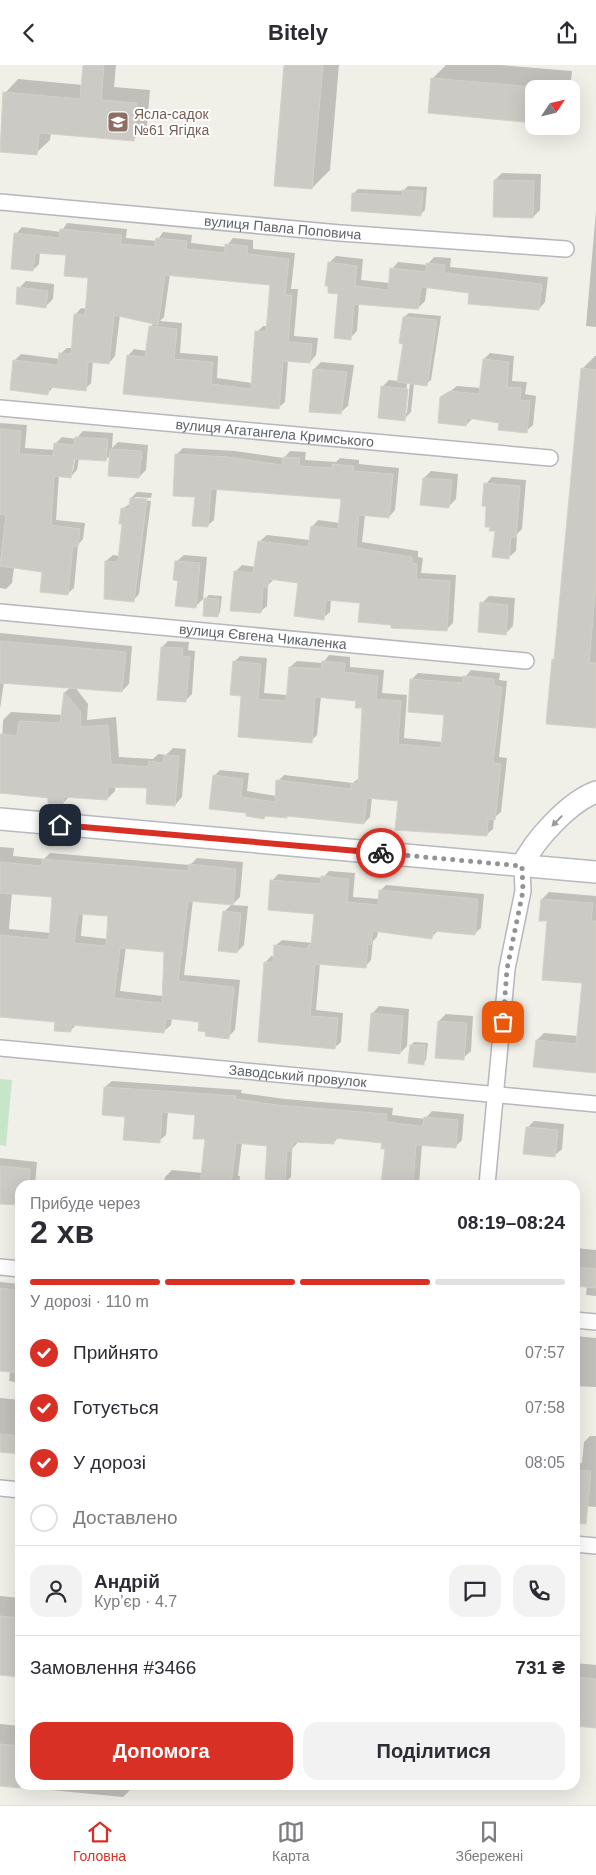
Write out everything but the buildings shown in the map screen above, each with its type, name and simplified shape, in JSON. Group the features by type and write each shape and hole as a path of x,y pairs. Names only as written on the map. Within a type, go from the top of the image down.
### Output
{"main road":[{"path":"522,866 532,848 565,813 583,798 596,793"},
{"path":"0,819 596,873"}],"street":[{"name":"вулиця Павла Поповича","path":"0,202 331,232 566,249"},
{"name":"вулиця Агатангела Кримського","path":"0,408 550,458"},
{"name":"вулиця Євгена Чикаленка","path":"0,612 526,661"},
{"path":"487,1180 507,969 523,891 522,866"},
{"name":"Заводський провулок","path":"0,1048 596,1104"},
{"path":"0,1267 15,1268"},
{"path":"580,1320 596,1322"},
{"path":"0,1488 15,1490"},
{"path":"580,1544 596,1546"}],"green space":[{"path":"0,1079 12,1080 6,1146 0,1145"}],"way so far":[{"path":"381,853 522,866 523,891 507,969 503,1022"}],"place":[{"name":"Ясла-садок №61 Ягідка","path":"118,122"}],"route":[{"path":"60,825 381,853"}]}
